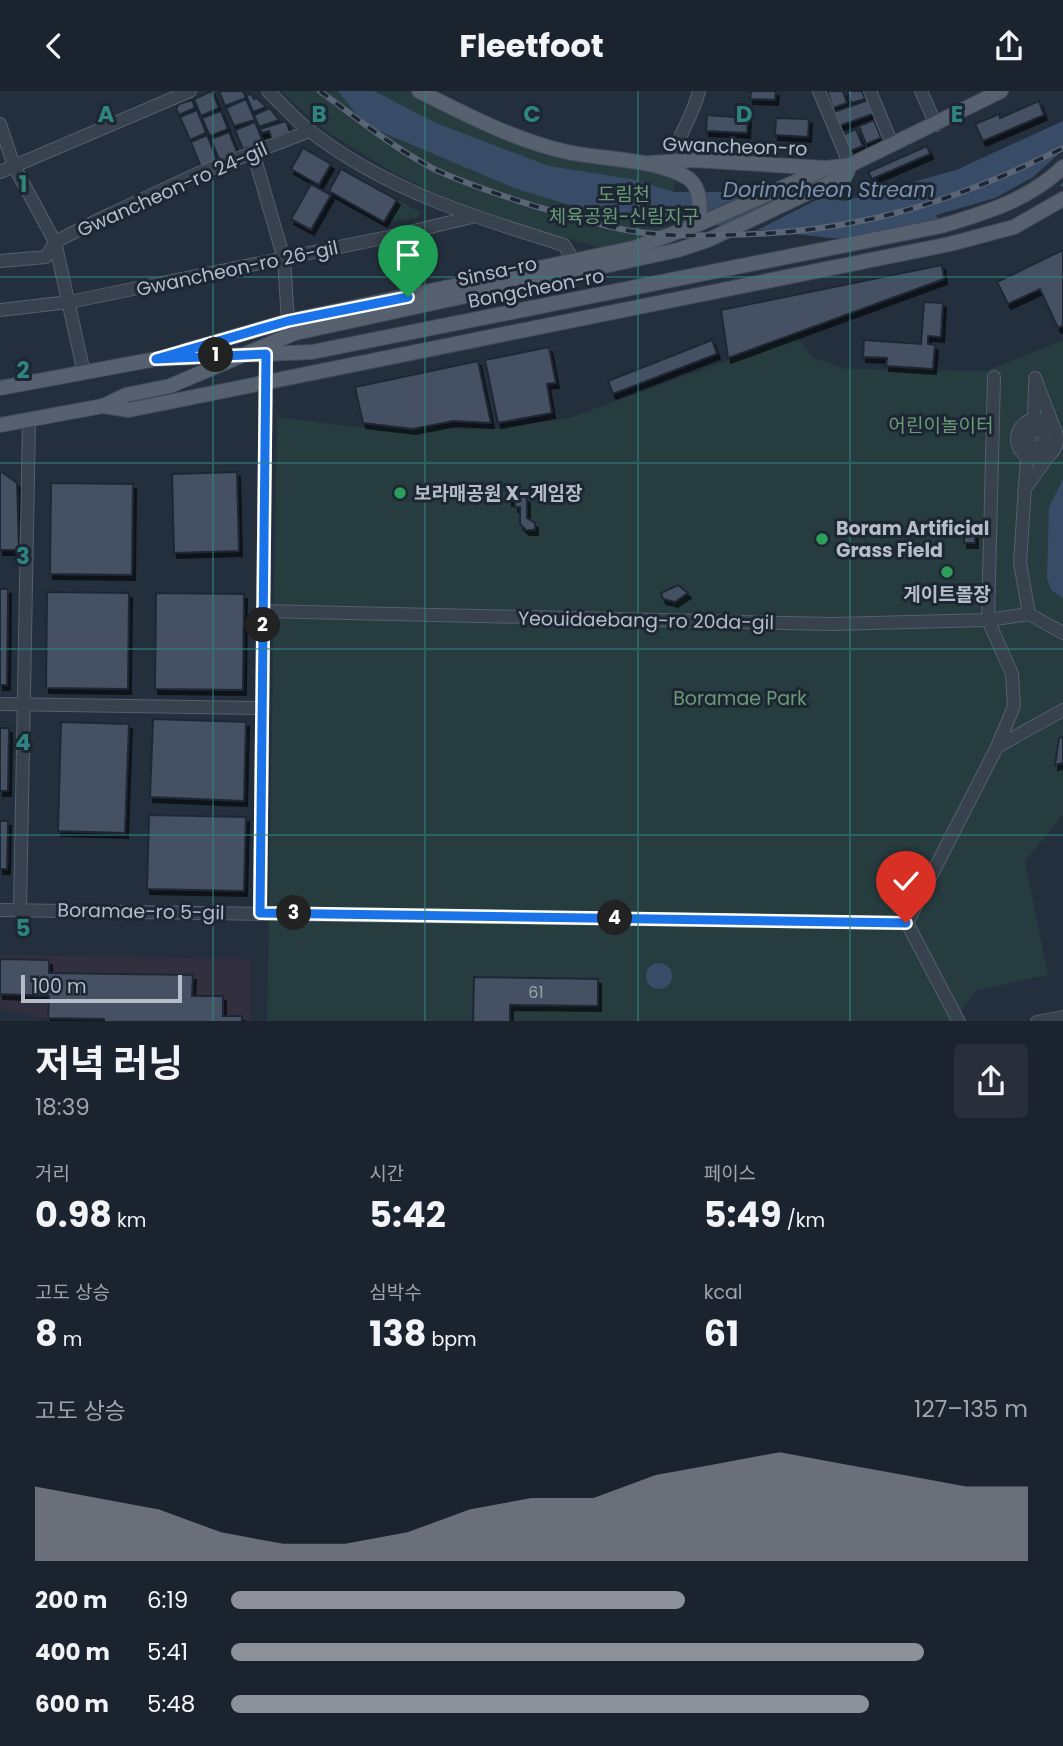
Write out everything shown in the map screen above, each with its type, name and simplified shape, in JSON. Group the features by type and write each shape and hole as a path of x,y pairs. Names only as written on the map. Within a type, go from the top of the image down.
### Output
{"main road":[{"name":"Gwancheon-ro","path":"419,91 503,131 562,151 642,164 685,177 695,185 700,209 699,224"},
{"name":"Sinsa-ro","path":"266,349 295,333 708,240 848,170 892,144 936,125 1001,91"},
{"name":"Gwancheon-ro","path":"642,164 672,160 827,168"},
{"name":"Bongcheon-ro","path":"0,388 156,359 247,353 266,349 312,352 941,226 1009,204 1045,182 1063,167"},
{"name":"Sinsa-ro","path":"156,359 288,321 574,261 605,262 827,168 848,170"},
{"name":"Bongcheon-ro","path":"0,425 103,406 129,410 950,244 1014,227 1063,199"},
{"path":"103,406 126,395 170,386 247,353"}],"street":[{"path":"0,172 190,91"},
{"path":"268,91 310,131 387,179 472,217 564,245 574,261"},
{"path":"672,160 678,135 694,110 699,91"},
{"path":"819,91 848,170"},
{"path":"870,91 892,144"},
{"path":"921,91 936,125"},
{"path":"0,124 14,166 55,242 84,373"},
{"name":"Gwancheon-ro 24-gil","path":"0,261 46,257 55,242 199,173 310,131"},
{"path":"253,152 284,259 288,321"},
{"name":"Gwancheon-ro 26-gil","path":"0,310 69,302 284,259 472,217"},
{"path":"260,913 266,349"},
{"path":"958,1021 906,923 1009,722 1014,690 1009,667 988,620 994,377"},
{"path":"20,910 29,421"},
{"path":"992,440 1038,439"},
{"path":"1038,439 1024,491 1020,563 1029,614 1063,633"},
{"path":"1024,491 1038,439"},
{"name":"Yeouidaebang-ro 20da-gil","path":"263,611 833,624 988,620 1029,614"},
{"path":"0,704 262,708"},
{"path":"997,747 1063,710"},
{"name":"Boramae-ro 5-gil","path":"0,910 906,923"},
{"path":"1037,1021 1063,1017"}],"shaded area":[{"path":"0,955 250,959 250,1021 55,1021 0,1008"}],"green space":[{"name":"도림천 체육공원-신림지구","path":"280,91 415,91 559,154 679,165 660,251 631,256 477,213 390,171 326,131"},
{"path":"399,201 420,212 417,218 387,222"},
{"name":"Boramae Park","path":"795,336 814,358 848,369 986,371 1063,340 1063,815 1025,861 1048,975 977,990 953,1021 267,1021 277,417 355,427 493,429 569,418"}],"water":[{"name":"Dorimcheon Stream","path":"338,91 374,91 436,123 549,166 631,179 675,192 768,192 844,201 956,170 1063,121 1063,186 1043,199 877,238 831,238 617,214 566,204 514,188 365,125"},
{"path":"1063,479 1063,598 1051,590 1047,579 1049,507"},
{"path":"659,963 668,967 672,976 668,985 659,989 650,985 646,976 650,967"}],"pier":[{"path":"1063,150 1063,182 1060,185 1063,191 1012,217 946,235 936,215 995,198 1033,177"},
{"path":"759,189 826,195 752,233 722,230 778,201 776,198 708,228 676,225"}],"building":[{"path":"212,91 219,108 201,116 194,99"},
{"path":"219,91 243,91 246,98 225,106"},
{"path":"751,91 776,91 775,100 750,99"},
{"path":"827,91 843,91 847,103 833,108"},
{"path":"847,91 862,91 865,99 851,103"},
{"path":"251,94 266,107 253,112 246,95"},
{"path":"246,99 255,120 234,126 226,108"},
{"path":"192,100 195,108 179,115 176,109 179,104"},
{"path":"868,100 873,114 839,126 834,112"},
{"path":"1039,101 1044,115 983,141 975,124 999,114 1000,118"},
{"path":"270,108 279,120 259,127 254,115"},
{"path":"197,110 206,133 190,140 180,117"},
{"path":"221,111 228,129 210,136 202,118"},
{"path":"707,115 748,118 747,133 706,131"},
{"path":"776,118 809,119 808,137 775,135"},
{"path":"874,120 881,138 866,144 859,126"},
{"path":"286,121 290,132 272,139 269,131 262,133 260,129"},
{"path":"255,122 263,142 243,149 235,130"},
{"path":"856,129 863,146 848,152 842,135"},
{"path":"229,132 237,152 219,159 211,139"},
{"path":"207,135 217,160 201,167 191,142"},
{"path":"927,146 930,154 872,179 868,172"},
{"path":"303,148 331,164 319,185 291,169"},
{"path":"341,169 397,200 384,222 329,191"},
{"path":"311,184 331,195 311,230 291,219"},
{"path":"1063,250 1063,326 1058,328 1040,289 1008,304 997,282"},
{"path":"942,265 944,279 728,358 721,310"},
{"path":"924,302 943,303 941,337 928,336 928,344 935,345 933,369 886,366 887,358 863,357 864,340 921,344"},
{"path":"712,340 717,354 613,394 608,381"},
{"path":"549,347 556,383 547,384 552,413 498,423 485,360"},
{"path":"478,361 491,423 453,421 413,429 363,423 355,387"},
{"path":"0,471 17,483 19,550 0,550"},
{"path":"237,472 239,551 174,553 172,474"},
{"path":"51,483 133,484 132,575 50,574"},
{"path":"509,493 521,493 527,499 527,518 535,523 535,530 526,530 520,524 520,507 515,507 515,501 509,501"},
{"path":"964,526 975,526 975,543 964,543"},
{"path":"678,585 688,593 675,602 663,599 661,593"},
{"path":"0,589 8,589 7,685 0,685"},
{"path":"47,592 129,593 128,689 46,688"},
{"path":"156,593 244,594 243,690 155,689"},
{"path":"153,719 246,722 244,801 150,797"},
{"path":"61,722 129,724 125,833 58,831"},
{"path":"0,728 9,728 8,791 0,791"},
{"path":"1063,737 1063,763 1055,765 1059,738"},
{"path":"149,815 246,817 244,891 147,889"},
{"path":"0,821 8,821 7,869 0,869"},
{"path":"0,959 49,960 49,973 193,975 192,996 223,996 223,1016 242,1016 242,1021 104,1021 48,1018 49,996 0,994"},
{"path":"474,977 598,979 598,1006 510,1005 510,1021 473,1021"}],"railway":[{"path":"320,91 390,142 434,169 534,206 621,229 658,234 769,233 856,222 939,200 1021,168 1063,148"}],"place":[{"name":"보라매공원 X-게임장","path":"400,493"},
{"name":"Boram Artificial Grass Field","path":"822,539"},
{"name":"게이트볼장","path":"947,572"}],"route":[{"path":"408,297 288,321 156,359 266,354 260,913 906,923"}],"park label":[{"name":"어린이놀이터","path":"941,425"}]}
